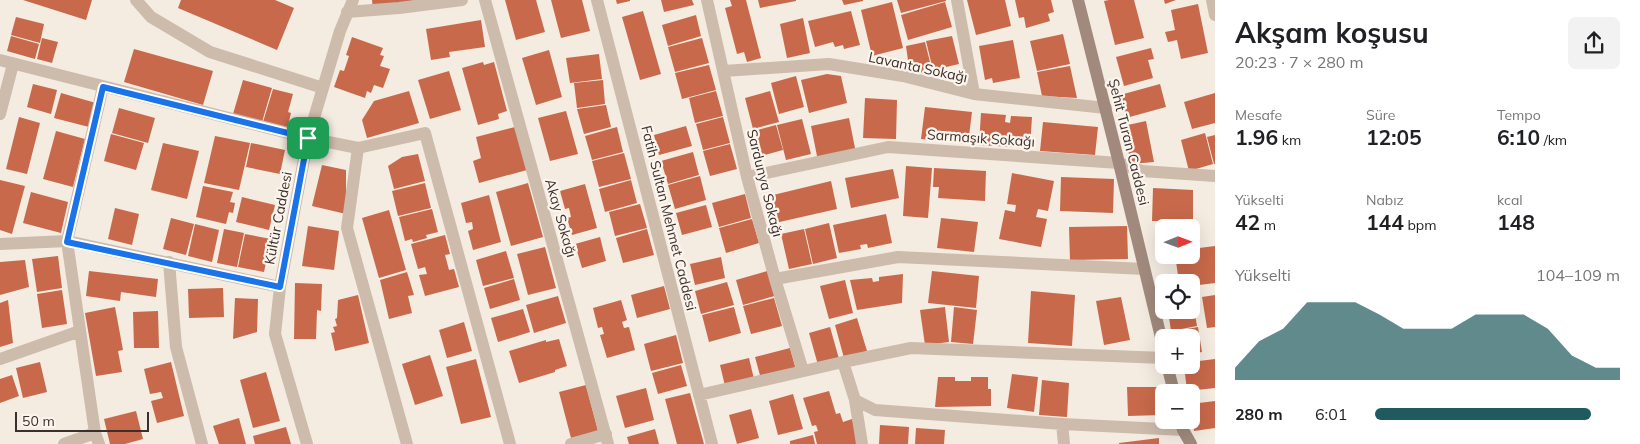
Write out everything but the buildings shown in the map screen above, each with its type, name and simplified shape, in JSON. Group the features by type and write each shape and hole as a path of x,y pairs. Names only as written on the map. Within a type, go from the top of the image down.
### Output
{"street":[{"path":"136,0 151,17 210,52 323,88"},
{"name":"Kültür Caddesi","path":"308,444 275,334 280,287 308,138 347,12 353,0"},
{"path":"347,12 462,0"},
{"name":"Akay Sokağı","path":"484,0 607,439"},
{"name":"Fatih Sultan Mehmet Caddesi","path":"598,0 712,444"},
{"name":"Sardunya Sokağı","path":"707,0 747,177 775,280 803,371"},
{"path":"957,0 974,94"},
{"name":"Şehit Turan Caddesi","path":"1078,0 1159,329"},
{"path":"1212,0 1215,15"},
{"path":"0,60 308,138 358,148 425,133 510,444"},
{"path":"0,114 13,64"},
{"name":"Lavanta Sokağı","path":"724,71 829,64 903,76 974,94 1106,108"},
{"path":"64,444 97,438 67,242 103,87"},
{"name":"Sarmaşık Sokağı","path":"747,177 888,146 1119,163 1142,171 1215,176"},
{"path":"358,148 347,228 406,444"},
{"path":"0,244 67,242 169,262 280,287"},
{"path":"775,280 898,257 1144,269"},
{"path":"169,262 176,347 202,444"},
{"path":"0,359 80,331"},
{"path":"699,395 911,348 1155,358"},
{"path":"843,362 855,400 862,444"},
{"path":"855,400 875,410 1062,424 1155,425"},
{"path":"1062,424 1064,444"},
{"path":"1184,429 1191,444"},
{"path":"570,444 607,439"}],"route":[{"path":"103,87 308,138 280,287 169,262 67,242 103,87"}]}
